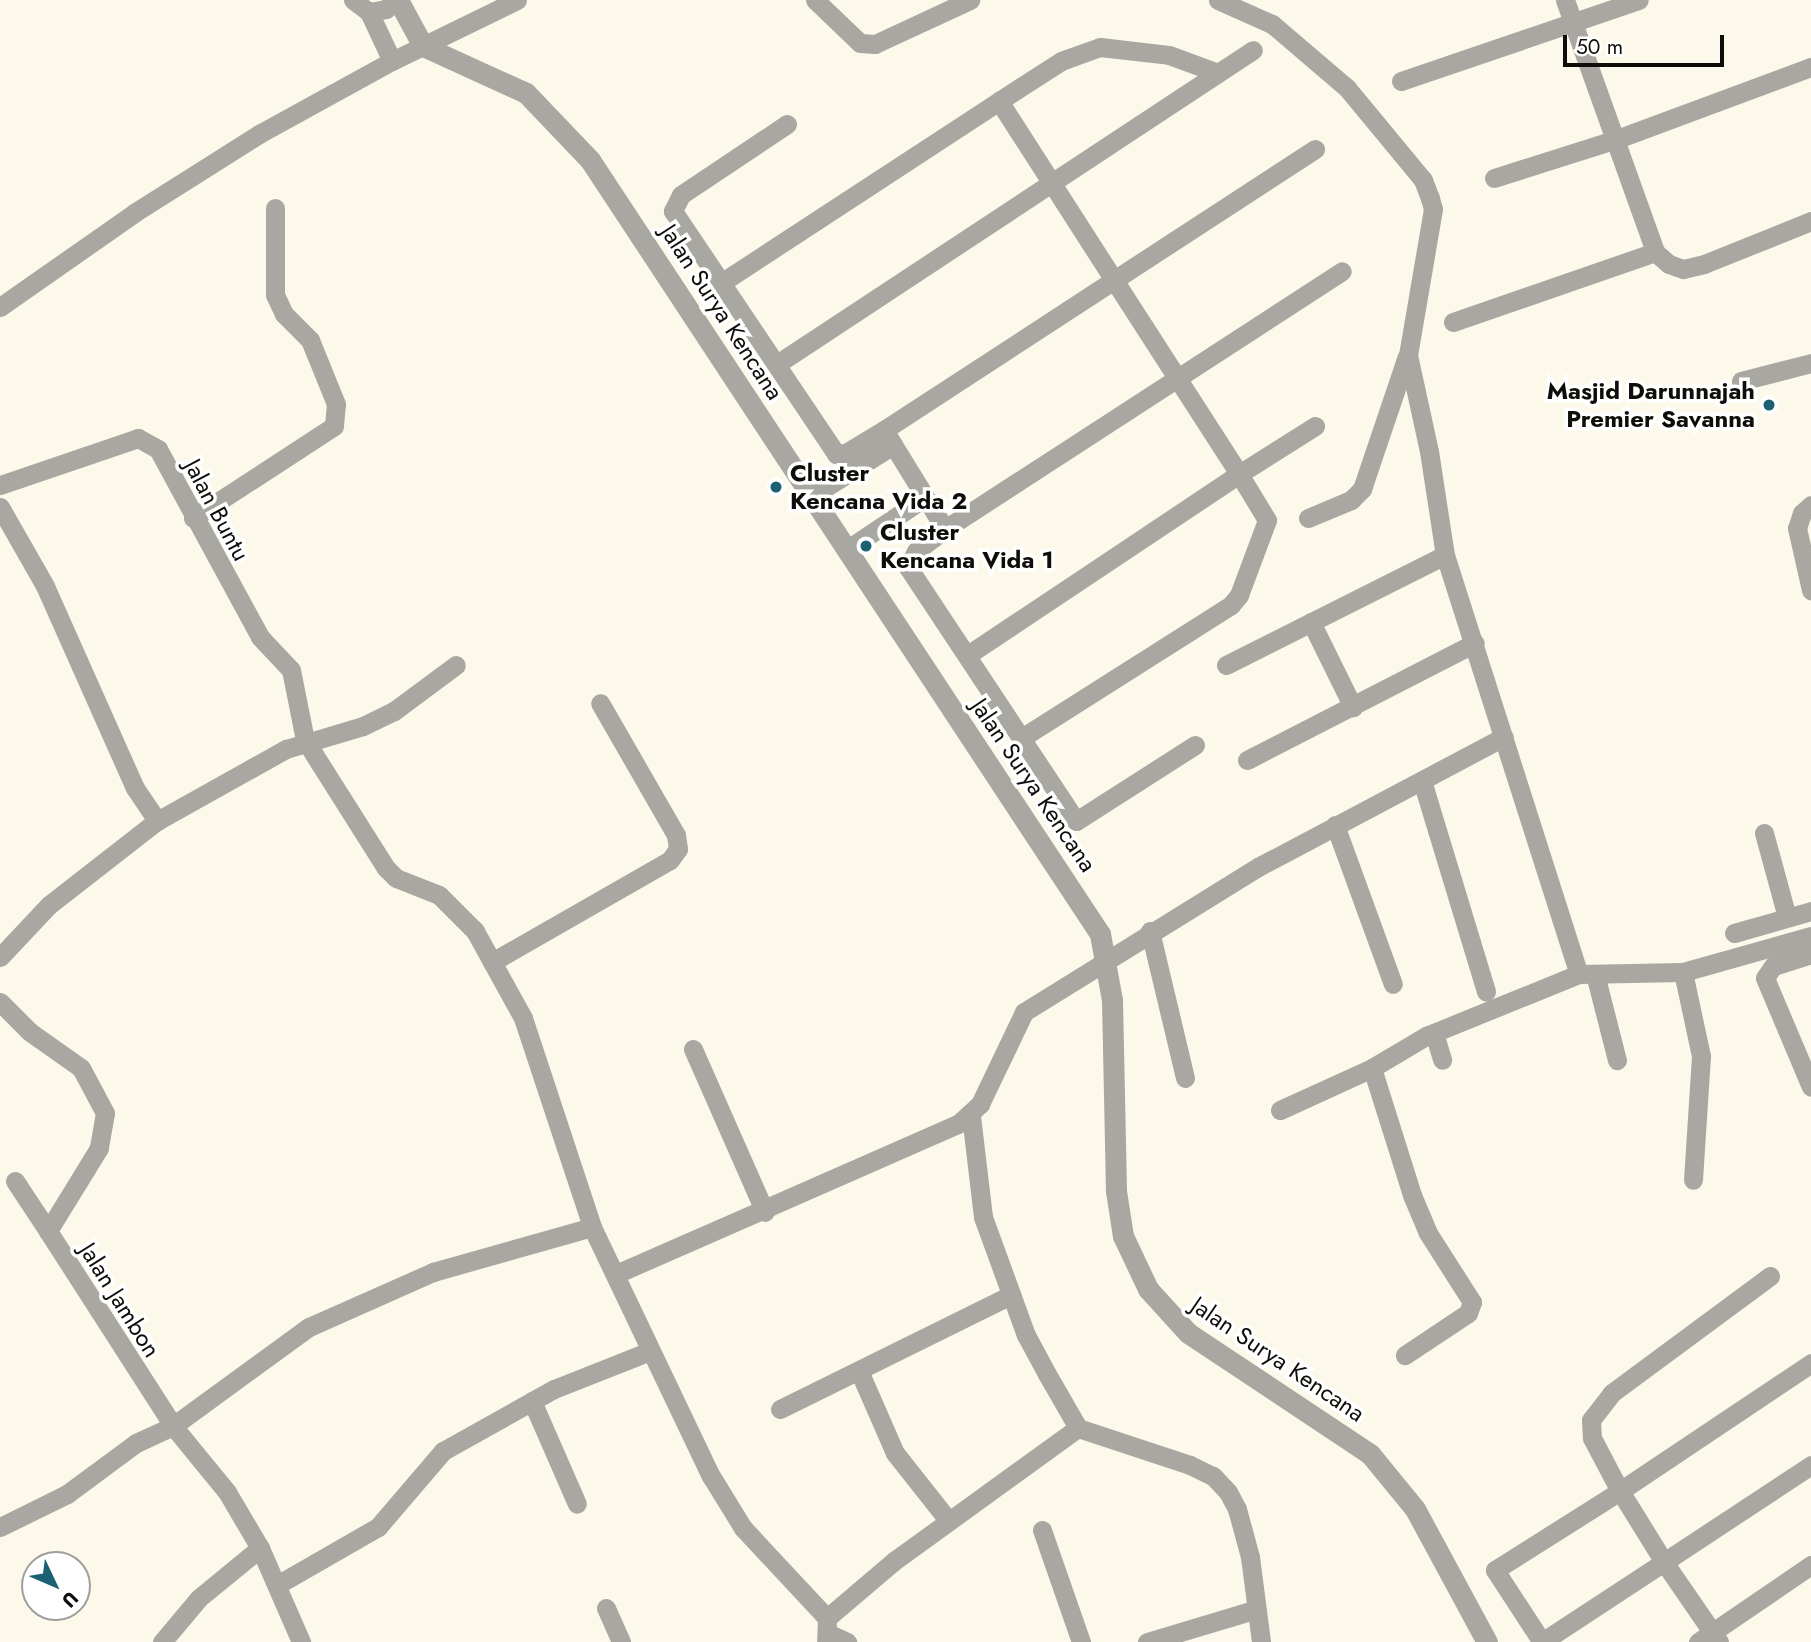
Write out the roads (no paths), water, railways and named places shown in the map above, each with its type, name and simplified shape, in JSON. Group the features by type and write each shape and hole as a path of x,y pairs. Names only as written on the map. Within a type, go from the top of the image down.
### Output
{"street":[{"path":"353,0 369,12 392,61"},
{"path":"369,12 386,9 397,0 423,46"},
{"path":"0,307 173,188 392,61 517,0"},
{"path":"815,0 860,43 875,44 890,41 970,0"},
{"path":"1218,0 1272,24 1347,88 1423,180 1433,209 1408,355 1362,489 1351,500 1308,518"},
{"path":"1565,0 1617,139 1655,252 1669,264 1684,269 1811,221"},
{"path":"1401,81 1639,0"},
{"name":"Jalan Surya Kencana","path":"423,46 526,93 590,160 1100,934 1107,960 1112,1000 1116,1191 1123,1236 1147,1289 1188,1334 1370,1454 1415,1509 1487,1642"},
{"path":"724,281 1061,61 1100,47 1168,55 1218,74"},
{"path":"777,364 1053,185 1253,50"},
{"path":"1494,178 1617,139 1811,67"},
{"path":"999,101 1267,520 1240,595 1231,605 1023,737"},
{"path":"786,124 674,204 673,211 724,281 836,454 889,438"},
{"path":"812,496 889,438 1114,280 1315,149"},
{"path":"193,518 334,426 336,404 310,340 284,314 275,295 275,208"},
{"path":"1453,322 1655,252"},
{"path":"1195,745 1076,821 1023,737 908,568 916,551 945,529 1342,271"},
{"path":"1408,355 1429,451 1445,555 1504,737 1617,1060"},
{"path":"1741,381 1811,363"},
{"path":"968,655 1315,426"},
{"name":"Jalan Buntu","path":"0,485 138,438 158,449 193,518 260,637 291,670 305,740"},
{"path":"889,438 923,498 945,529"},
{"path":"848,549 923,498"},
{"path":"1811,505 1802,513 1797,528 1811,590"},
{"path":"0,507 45,586 135,788 157,821"},
{"path":"1226,665 1445,555"},
{"path":"1311,622 1353,707"},
{"path":"1247,760 1475,643"},
{"path":"0,957 49,905 157,821 305,740 363,726 394,711 456,665"},
{"path":"492,962 670,860 678,849 676,835 600,703"},
{"path":"1261,1642 1254,1610 1250,1557 1237,1509 1213,1476 1078,1428 1026,1335 983,1217 971,1116 1024,1012 1150,931 1335,825 1423,784 1504,737"},
{"path":"305,740 386,868 396,878 439,895 461,914 492,962 523,1018 592,1227 726,1506 833,1634 948,1520 1078,1428"},
{"path":"1423,784 1486,992"},
{"path":"1335,825 1393,984"},
{"path":"1764,833 1787,917"},
{"path":"1734,933 1811,911"},
{"path":"1150,931 1185,1078"},
{"path":"1280,1110 1372,1068 1434,1033 1587,974 1683,972 1811,936"},
{"path":"1811,954 1773,966 1765,978 1811,1087"},
{"path":"1683,972 1701,1056 1693,1180"},
{"name":"Jalan Jambon","path":"0,1002 30,1032 81,1068 105,1113 99,1148 48,1231 173,1426 227,1492 260,1548 301,1642"},
{"path":"1434,1033 1442,1060"},
{"path":"693,1049 765,1212"},
{"path":"1372,1068 1384,1115 1423,1221 1472,1302 1468,1312 1455,1323 1405,1355"},
{"path":"616,1274 765,1212 826,1178 971,1116"},
{"path":"15,1181 48,1231"},
{"path":"0,1527 67,1494 136,1443 173,1426 270,1352 364,1299 512,1246 592,1227"},
{"path":"1770,1276 1600,1405 1591,1420 1592,1438 1620,1491 1710,1639 1811,1565"},
{"path":"780,1409 860,1373 1011,1295"},
{"path":"277,1585 378,1527 443,1451 532,1401 650,1351"},
{"path":"1811,1363 1620,1491 1495,1570 1542,1642 1811,1465"},
{"path":"860,1373 895,1453 948,1520"},
{"path":"532,1401 577,1504"},
{"path":"1042,1530 1081,1642"},
{"path":"162,1642 199,1598 260,1548"},
{"path":"606,1608 621,1642"},
{"path":"1147,1642 1254,1610"}],"place":[{"name":"Masjid Darunnajah Premier Savanna","path":"1769,405"},
{"name":"Cluster Kencana Vida 2","path":"776,487"},
{"name":"Cluster Kencana Vida 1","path":"866,546"}]}
